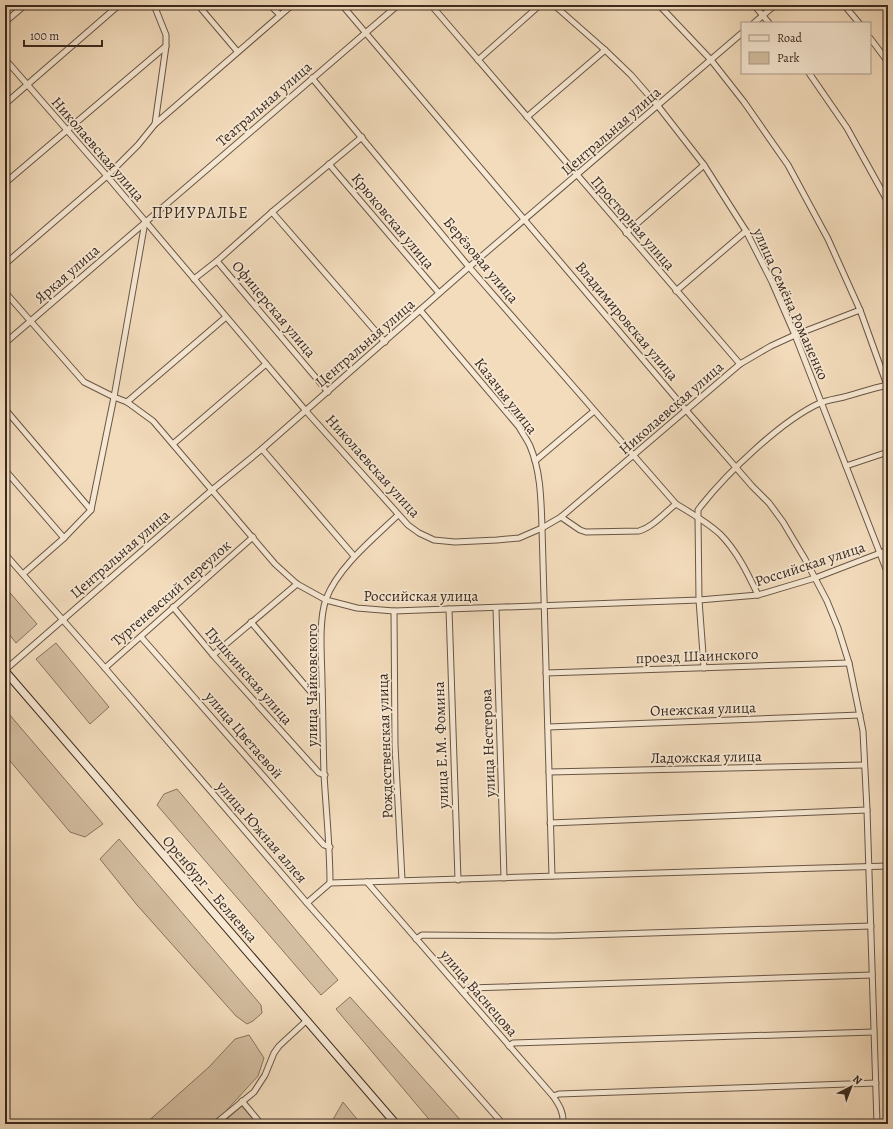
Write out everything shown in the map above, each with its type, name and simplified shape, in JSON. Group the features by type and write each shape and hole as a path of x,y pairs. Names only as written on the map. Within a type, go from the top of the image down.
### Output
{"main road":[{"name":"Оренбург – Беляевка","path":"5,671 396,1124"}],"street":[{"path":"5,22 25,5"},
{"path":"5,104 119,5"},
{"path":"154,5 166,34 166,46 155,124"},
{"path":"198,5 237,51"},
{"path":"270,5 280,16"},
{"path":"5,264 107,176 138,145 155,124 237,51 292,5"},
{"name":"Владимировская улица","path":"342,5 686,410 736,468 769,503 783,522 805,559 827,601 838,628 849,663 862,731 867,810 877,1124"},
{"name":"Театральная улица","path":"145,222 398,5"},
{"name":"Просторная улица","path":"432,5 626,233 740,364"},
{"path":"478,60 540,5"},
{"name":"улица Семёна Романенко","path":"554,5 605,50 658,106 704,165 746,230 772,282 795,335 888,574"},
{"path":"659,5 711,60 744,102 788,165 828,239 860,310 887,385 822,403 806,410 785,425 736,468 698,510 699,600 704,668"},
{"path":"754,5 768,22"},
{"path":"755,22 775,5"},
{"path":"844,5 858,22"},
{"name":"Центральная улица","path":"5,671 212,490 328,392 469,267 526,220 741,34"},
{"path":"871,39 888,62"},
{"path":"5,183 166,46"},
{"path":"527,117 605,50"},
{"name":"Николаевская улица","path":"5,59 107,176 306,411 398,515 419,533 434,540 497,540 518,538 542,528 561,517 740,364 771,346 795,335 860,310"},
{"path":"810,74 847,128 888,202"},
{"name":"Берёзовая улица","path":"312,78 469,267 676,504 698,517 719,534 730,546 750,577 758,595"},
{"path":"194,279 362,137"},
{"name":"Крюковская улица","path":"329,164 439,293"},
{"path":"626,233 704,165"},
{"path":"272,212 385,342"},
{"path":"23,574 64,538 91,510 114,398 145,222"},
{"name":"Яркая улица","path":"5,343 145,222"},
{"path":"676,291 746,230"},
{"name":"Офицерская улица","path":"217,261 328,392"},
{"name":"Российская улица","path":"5,292 84,382 114,398 127,402 152,421 275,564 297,584 326,600 356,608 394,611 699,600 758,595 815,578 888,550"},
{"name":"Казачья улица","path":"420,310 519,427 529,444 539,480 545,606"},
{"path":"127,402 226,317"},
{"path":"173,444 266,364"},
{"path":"5,409 91,510"},
{"path":"535,462 594,411"},
{"path":"262,449 354,556"},
{"path":"846,466 888,452"},
{"path":"5,470 64,538"},
{"path":"561,517 580,530 586,532 639,531 650,526 676,504"},
{"name":"улица Чайковского","path":"330,883 330,847 324,775 321,641 326,600 332,587 354,556 398,515"},
{"name":"Тургеневский переулок","path":"105,668 253,537"},
{"name":"улица Южная аллея","path":"5,554 63,619 307,903 503,1124"},
{"path":"213,655 297,584"},
{"path":"545,606 552,876"},
{"name":"Пушкинская улица","path":"173,607 213,655 319,773 324,775"},
{"name":"улица Нестерова","path":"496,608 504,878"},
{"name":"улица Е.М. Фомина","path":"449,609 458,880"},
{"name":"Рождественская улица","path":"394,611 396,746 402,880"},
{"path":"251,622 310,691 322,690"},
{"name":"улица Цветаевой","path":"141,636 324,845 330,847"},
{"name":"проезд Шаинского","path":"546,673 849,663"},
{"name":"Онежская улица","path":"548,727 860,715"},
{"name":"Ладожская улица","path":"549,772 864,765"},
{"path":"550,823 867,810"},
{"path":"307,903 330,883 888,866"},
{"name":"улица Васнецова","path":"367,882 553,1096 564,1116 563,1124"},
{"path":"416,939 422,935 554,936 871,926"},
{"path":"463,992 469,988 872,975"},
{"path":"215,1124 254,1092 262,1080 279,1046 306,1021"},
{"path":"509,1046 513,1043 874,1032"},
{"path":"553,1096 559,1094 876,1083"},
{"path":"242,1101 261,1124"}],"green space":[{"path":"5,587 37,624 16,643 5,629"},
{"path":"56,643 109,707 90,724 36,659"},
{"path":"5,709 103,824 85,837 70,832 5,755"},
{"path":"177,789 338,980 321,995 157,805 164,794"},
{"path":"119,839 261,1005 262,1013 253,1021 247,1024 236,1016 137,905 100,859"},
{"path":"350,997 464,1124 433,1124 336,1009"},
{"path":"249,1035 264,1058 258,1076 224,1113 210,1124 145,1124 209,1067 235,1039"},
{"path":"343,1102 361,1124 331,1123"},
{"path":"242,1106 257,1124 221,1124"}],"district":[{"name":"ПРИУРАЛЬЕ","path":"200,212"}]}
